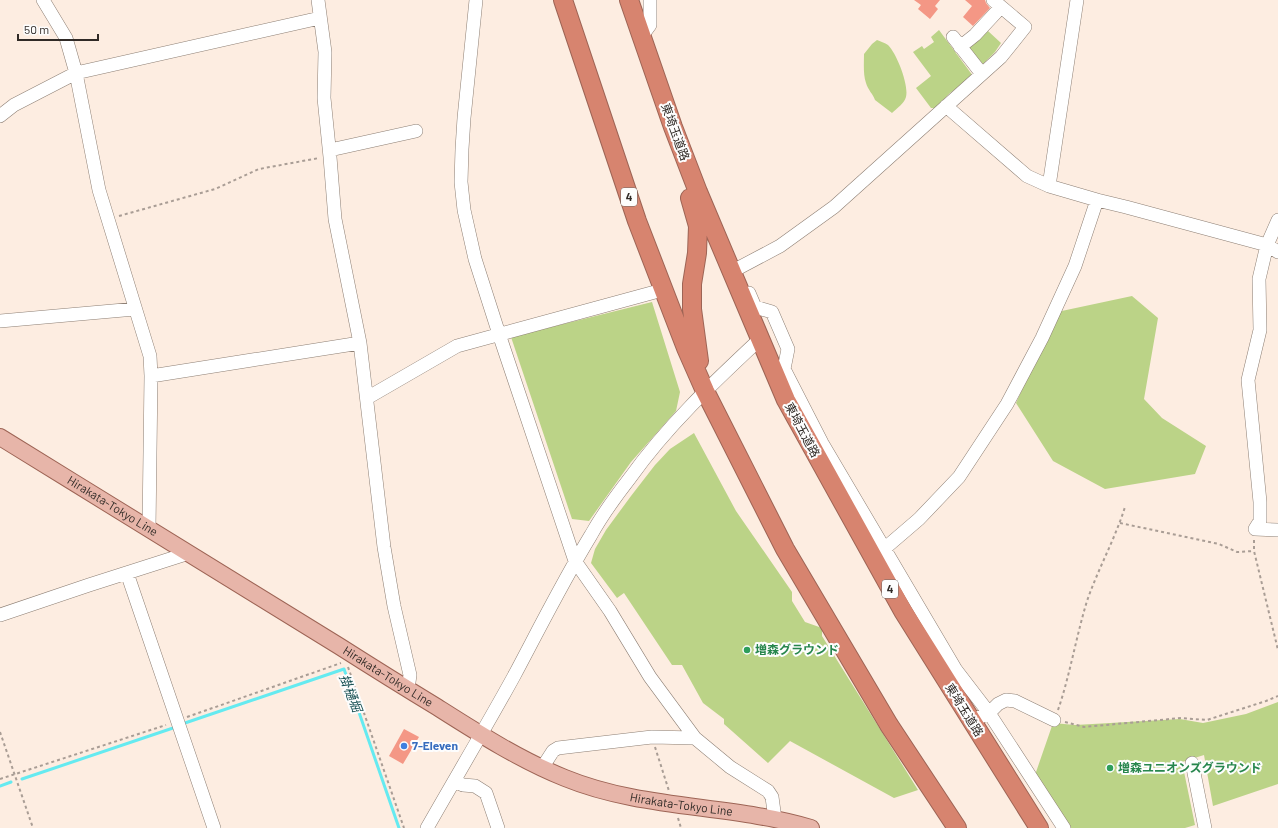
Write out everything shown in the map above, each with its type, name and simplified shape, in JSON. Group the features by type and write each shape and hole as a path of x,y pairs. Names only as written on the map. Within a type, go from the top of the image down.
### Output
{"highway":[{"name":"4","path":"563,0 637,221 686,348 705,391 785,550 889,725 957,828"},
{"name":"東埼玉道路","path":"629,0 682,149 735,271 760,339 786,400 903,612 1039,828"},
{"path":"682,149 688,194 698,226 697,253 692,284 692,309 696,345 705,391"}],"main road":[{"name":"Hirakata-Tokyo Line","path":"0,437 351,653 480,735 542,768 564,778 602,791 673,804 775,819 811,828"}],"street":[{"path":"43,0 66,38 76,73 99,190 150,356 150,529"},
{"path":"318,0 325,52 324,98 335,219 360,343 384,547 394,606 410,675 410,682 406,688"},
{"path":"476,0 462,149 461,182 464,210 475,258 499,334 576,561 610,611 650,677 696,738 730,767 768,791 772,798 775,819"},
{"path":"642,36 650,25 650,0"},
{"path":"1049,186 1077,0"},
{"path":"982,74 956,42 975,35 997,4 1025,27 1000,57 982,74 834,207 780,246 735,271 755,307 772,312 788,349 784,369 822,443 884,549 956,670 989,712 1064,828"},
{"path":"0,116 14,106 76,73 320,18"},
{"path":"946,106 1028,176 1049,186 1273,248"},
{"path":"330,154 416,131"},
{"path":"884,549 919,519 959,477 1007,404 1042,338 1075,266 1097,200"},
{"path":"1278,220 1273,248 1259,279 1260,330 1248,380 1260,502 1260,521 1255,529 1278,530"},
{"path":"367,398 457,346 655,292"},
{"path":"0,321 135,309"},
{"path":"428,828 494,712 591,534 630,477 679,418 760,339"},
{"path":"151,376 360,343"},
{"path":"0,615 189,553"},
{"path":"127,573 214,828"},
{"path":"971,721 989,712 998,704 1006,700 1015,701 1054,720"},
{"path":"542,768 553,750 558,748 652,737 696,738"},
{"path":"1192,763 1205,828"},
{"path":"454,781 463,785 475,786 486,793 498,828"}],"path":[{"path":"108,219 215,189 259,169 330,154"},
{"path":"1124,507 1120,523 1094,582 1083,614 1060,703 1054,720 1084,727 1181,718 1207,720 1278,696"},
{"path":"1120,523 1219,544 1238,552 1254,551"},
{"path":"1255,529 1254,551 1278,650"},
{"path":"351,653 347,665 404,828"},
{"path":"0,732 33,828"},
{"path":"652,737 681,828"}],"green space":[{"path":"939,30 973,76 950,93 935,108 931,108 916,88 931,76 913,52 922,46 924,49 934,42 931,37"},
{"path":"988,31 1001,43 995,52 983,64 968,48"},
{"path":"877,40 888,45 895,55 902,70 906,85 905,99 902,104 892,113 875,100 865,80 864,54"},
{"path":"1132,296 1158,318 1144,399 1162,418 1206,446 1195,474 1105,489 1053,461 1016,403 1057,312"},
{"path":"652,302 680,392 676,411 631,462 589,521 572,519 511,337"},
{"name":"増森グラウンド","path":"694,433 736,511 792,592 792,601 805,622 822,628 822,636 918,790 894,798 790,741 768,763 724,724 724,719 703,703 682,665 672,665 624,593 617,598 591,563 595,549 606,530 655,465 670,449"},
{"name":"増森ユニオンズグラウンド","path":"1278,702 1278,784 1213,806 1204,755 1182,762 1195,825 1185,828 1070,828 1035,775 1053,723 1075,725 1180,719 1203,723 1246,714"}],"building":[{"path":"914,0 940,0 935,6 938,9 930,19 918,9 921,5"},
{"path":"965,0 985,0 990,8 973,26 963,17 972,6"},
{"path":"404,729 419,737 403,764 389,756"}],"waterway":[{"name":"掛樋堀","path":"185,723 344,669 399,828"},
{"name":"掛樋堀","path":"22,779 176,727"},
{"name":"掛樋堀","path":"0,786 11,782"}],"place":[{"name":"増森グラウンド","path":"747,650"},
{"name":"7-Eleven","path":"404,746"},
{"name":"増森ユニオンズグラウンド","path":"1110,768"}]}
